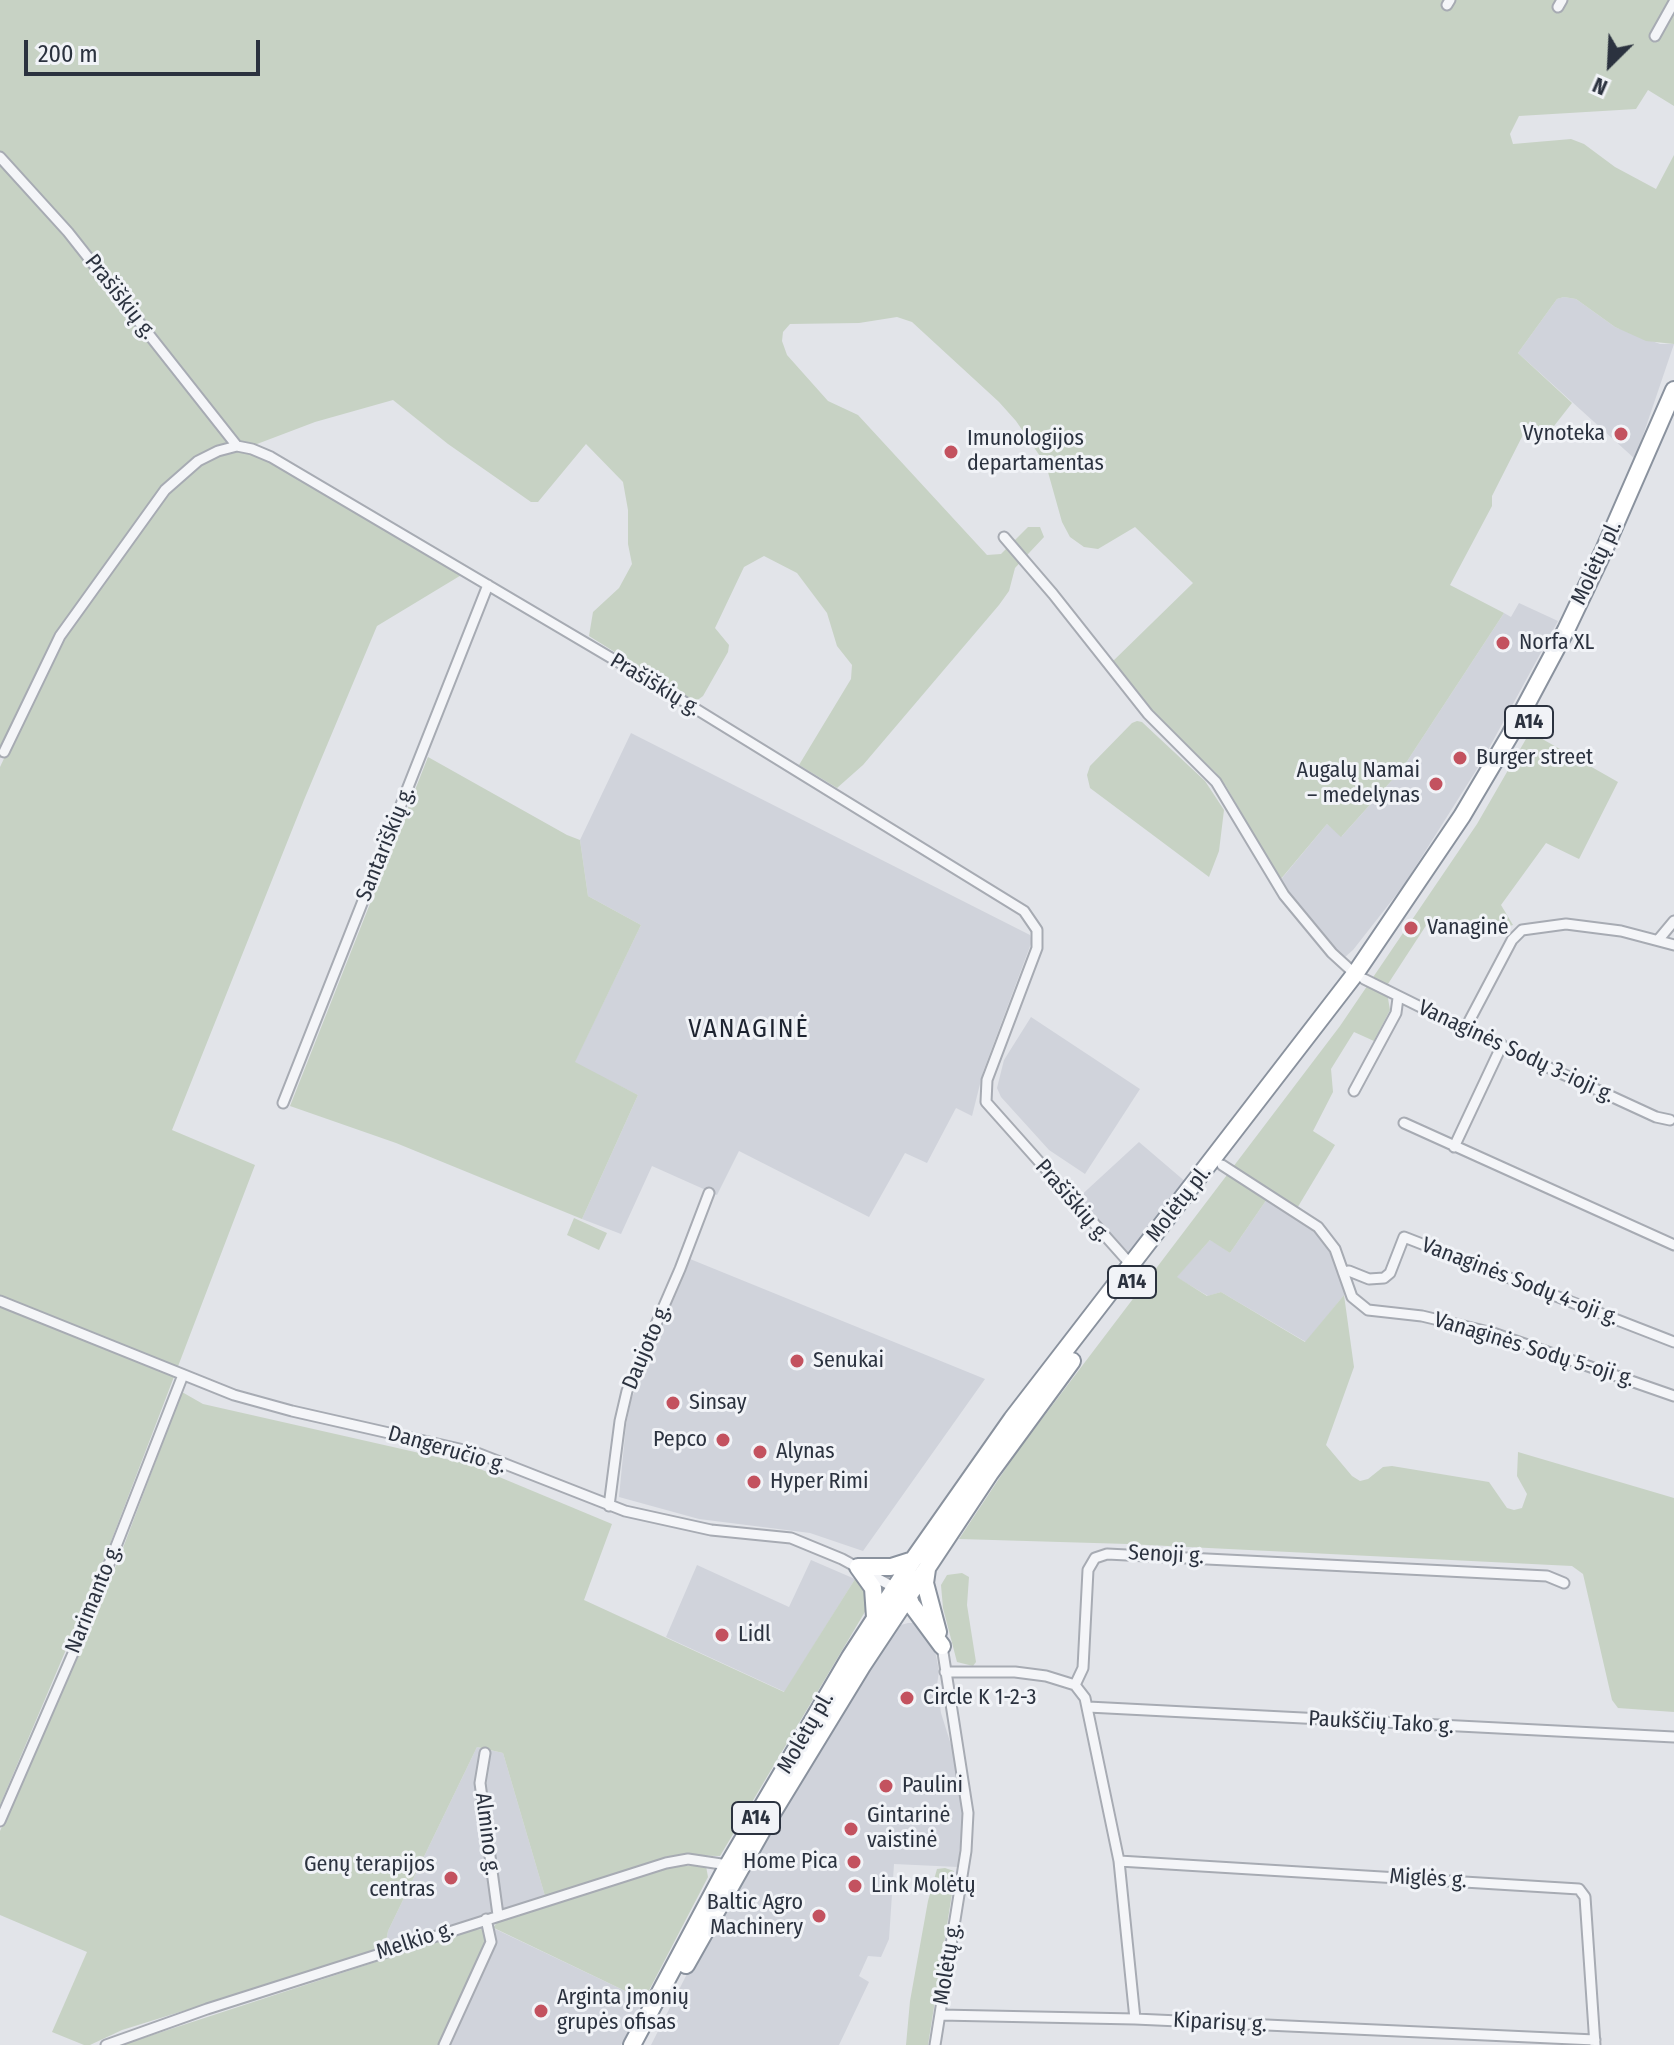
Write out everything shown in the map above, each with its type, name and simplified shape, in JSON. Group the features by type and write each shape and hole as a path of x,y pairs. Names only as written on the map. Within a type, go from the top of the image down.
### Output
{"highway":[{"name":"Molėtų pl.","path":"916,1565 1012,1419 1360,976 1462,816 1531,697 1601,556 1674,390"},
{"name":"Molėtų pl.","path":"916,1565 1222,1165 1453,848 1516,746 1599,584 1674,416"},
{"path":"858,1567 916,1565"},
{"path":"916,1565 897,1593 930,1621"},
{"path":"916,1565 925,1583 930,1621 942,1646"},
{"path":"858,1567 873,1588 882,1622 907,1619 930,1621"},
{"name":"Molėtų pl.","path":"644,2045 897,1593"},
{"name":"Molėtų pl.","path":"632,2045 728,1865 882,1622"}],"street":[{"path":"1655,36 1674,2"},
{"name":"Prašiškių g.","path":"0,157 68,232 237,446 252,449 291,468 1024,911 1037,930 1037,948 987,1080 986,1102 1132,1266"},
{"path":"4,752 60,636 165,490 198,461 237,446"},
{"name":"Vanaginės Sodų 3-ioji g.","path":"1004,537 1148,714 1216,782 1284,895 1332,953 1360,976 1398,998 1656,1117 1670,1120"},
{"name":"Santariškių g.","path":"283,1103 488,585"},
{"path":"1659,939 1674,921"},
{"path":"1465,1029 1512,940 1522,930 1566,924 1621,931 1674,945"},
{"path":"1354,1091 1396,1013 1398,998"},
{"path":"1454,1147 1502,1045"},
{"path":"1404,1123 1674,1245"},
{"name":"Vanaginės Sodų 5-oji g.","path":"1222,1165 1318,1227 1335,1249 1352,1297 1368,1310 1422,1316 1493,1333 1674,1396"},
{"name":"Daujoto g.","path":"609,1506 627,1391 709,1193"},
{"name":"Vanaginės Sodų 4-oji g.","path":"1343,1272 1349,1271 1369,1279 1384,1278 1390,1273 1404,1237 1674,1342"},
{"name":"Dangeručio g.","path":"0,1301 234,1395 477,1453 609,1506 711,1530 791,1538 858,1567 897,1593"},
{"name":"Narimanto g.","path":"0,1821 84,1628 183,1375"},
{"name":"Senoji g.","path":"1075,1685 1083,1668 1088,1570 1095,1558 1107,1554 1547,1576 1564,1583"},
{"name":"Molėtų g.","path":"935,2045 968,1822 967,1791 942,1646"},
{"path":"945,1672 1015,1672 1065,1680 1075,1685 1085,1698 1119,1861 1135,2019"},
{"name":"Paukščių Tako g.","path":"1088,1707 1674,1737"},
{"name":"Almino g.","path":"485,1753 480,1783 498,1915"},
{"name":"Melkio g.","path":"106,2045 154,2026 666,1863 688,1859 728,1865"},
{"name":"Miglės g.","path":"1119,1861 1579,1889 1585,1897 1595,2042"},
{"path":"444,2045 491,1942 486,1919"},
{"name":"Kiparisų g.","path":"940,2015 1135,2019 1595,2042"}],"shaded area":[{"path":"1557,299 1576,299 1615,327 1660,344 1674,344 1635,459 1518,353"},
{"path":"1519,603 1558,621 1482,761 1404,885 1353,950 1336,965 1273,889 1327,824 1342,836 1402,769 1504,613 1511,617"},
{"path":"631,733 1030,935 1032,941 983,1072 972,1116 956,1108 927,1163 905,1153 869,1217 739,1151 717,1195 652,1166 621,1234 582,1219 638,1095 574,1063 641,925 588,896 580,840"},
{"path":"1031,1017 1140,1089 1085,1174 1049,1150 1001,1097 997,1088 1004,1060"},
{"path":"1139,1142 1187,1183 1128,1255 1076,1200"},
{"path":"1267,1199 1293,1214 1297,1207 1330,1233 1345,1266 1344,1295 1306,1342 1221,1292 1208,1296 1176,1277 1211,1239 1230,1253"},
{"path":"690,1259 985,1379 863,1551 810,1533 699,1519 619,1497 631,1400"},
{"path":"811,1560 855,1579 785,1692 666,1637 697,1565 789,1607"},
{"path":"918,1623 934,1645 941,1713 957,1764 964,1808 958,1867 894,1864 889,1939 881,1957 868,1956 859,1976 869,1982 839,2045 651,2045 694,1960 770,1824 892,1636 901,1625"},
{"path":"477,1747 503,1753 545,1896 385,1948 388,1931"},
{"path":"493,1928 644,2000 621,2045 438,2045"}],"green space":[{"path":"0,0 1674,0 1674,106 1648,90 1636,109 1519,116 1510,134 1513,144 1571,139 1656,189 1674,155 1674,344 1646,341 1615,327 1576,299 1557,299 1518,353 1572,403 1547,435 1530,421 1492,496 1492,506 1450,585 1504,613 1402,769 1341,837 1327,824 1280,880 1226,786 1147,708 1111,663 1193,583 1135,527 1098,549 1084,547 1070,537 1062,522 1046,465 1016,421 912,322 897,317 859,323 790,324 783,332 782,341 787,355 828,401 858,415 987,555 1001,554 1028,527 1040,527 1044,537 1015,568 1009,591 999,605 863,765 837,788 799,765 851,679 852,665 837,646 827,613 797,573 764,556 744,567 715,628 729,645 728,652 703,696 695,702 589,636 593,612 619,588 632,564 623,482 586,444 538,502 531,502 448,444 393,400 315,422 257,444 257,455 267,458 463,574 377,626 172,1130 255,1165 102,1565 0,1805 0,767 49,663 43,661 0,754"},
{"path":"1137,721 1142,722 1205,781 1224,810 1219,851 1209,877 1090,788 1087,775 1090,766"},
{"path":"1530,732 1618,782 1579,859 1546,843 1501,905 1513,925 1471,936 1449,933 1427,924 1386,987 1390,1010 1374,1041 1354,1032 1331,1069 1333,1092 1313,1131 1335,1145 1293,1215 1267,1199 1230,1253 1210,1240 1177,1277 1207,1296 1221,1292 1305,1342 1344,1295 1354,1367 1326,1445 1360,1481 1368,1479 1383,1467 1392,1466 1489,1482 1507,1508 1514,1510 1522,1508 1527,1494 1517,1476 1518,1452 1674,1498 1674,1712 1618,1708 1612,1700 1583,1574 1572,1566 1128,1544 959,1539 1016,1453 1340,1026 1477,824"},
{"path":"428,757 580,840 588,896 641,925 575,1062 638,1095 582,1219 396,1143 290,1106"},
{"path":"574,1218 607,1233 599,1250 567,1235"},
{"path":"182,1392 203,1404 468,1464 612,1524 584,1600 784,1692 855,1579 867,1588 869,1605 720,1856 680,1855 545,1896 503,1753 477,1747 388,1931 385,1948 122,2030 84,2045 52,2032 87,1952 0,1915 0,1831 118,1561"},
{"path":"962,1573 969,1577 967,1605 976,1662 973,1666 957,1662 943,1608 941,1585 947,1575"},
{"path":"668,1866 706,1866 708,1877 644,2000 494,1928 438,2045 122,2045 473,1930 493,1928 498,1921"},
{"path":"937,1869 954,1871 954,1881 928,2045 906,2045 910,2001 928,1901"}],"place":[{"name":"Vynoteka","path":"1621,434"},
{"name":"Imunologijos departamentas","path":"951,452"},
{"name":"Norfa XL","path":"1503,643"},
{"name":"Burger street","path":"1460,758"},
{"name":"Augalų Namai – medelynas","path":"1436,784"},
{"name":"Vanaginė","path":"1411,928"},
{"name":"Senukai","path":"797,1361"},
{"name":"Sinsay","path":"673,1403"},
{"name":"Pepco","path":"723,1440"},
{"name":"Alynas","path":"760,1452"},
{"name":"Hyper Rimi","path":"754,1482"},
{"name":"Lidl","path":"722,1635"},
{"name":"Circle K 1-2-3","path":"907,1698"},
{"name":"Paulini","path":"886,1786"},
{"name":"Gintarinė vaistinė","path":"851,1829"},
{"name":"Home Pica","path":"854,1862"},
{"name":"Genų terapijos centras","path":"451,1878"},
{"name":"Link Molėtų","path":"855,1886"},
{"name":"Baltic Agro Machinery","path":"819,1916"},
{"name":"Arginta įmonių grupės ofisas","path":"541,2011"}],"district":[{"name":"VANAGINĖ","path":"749,1030"}]}
